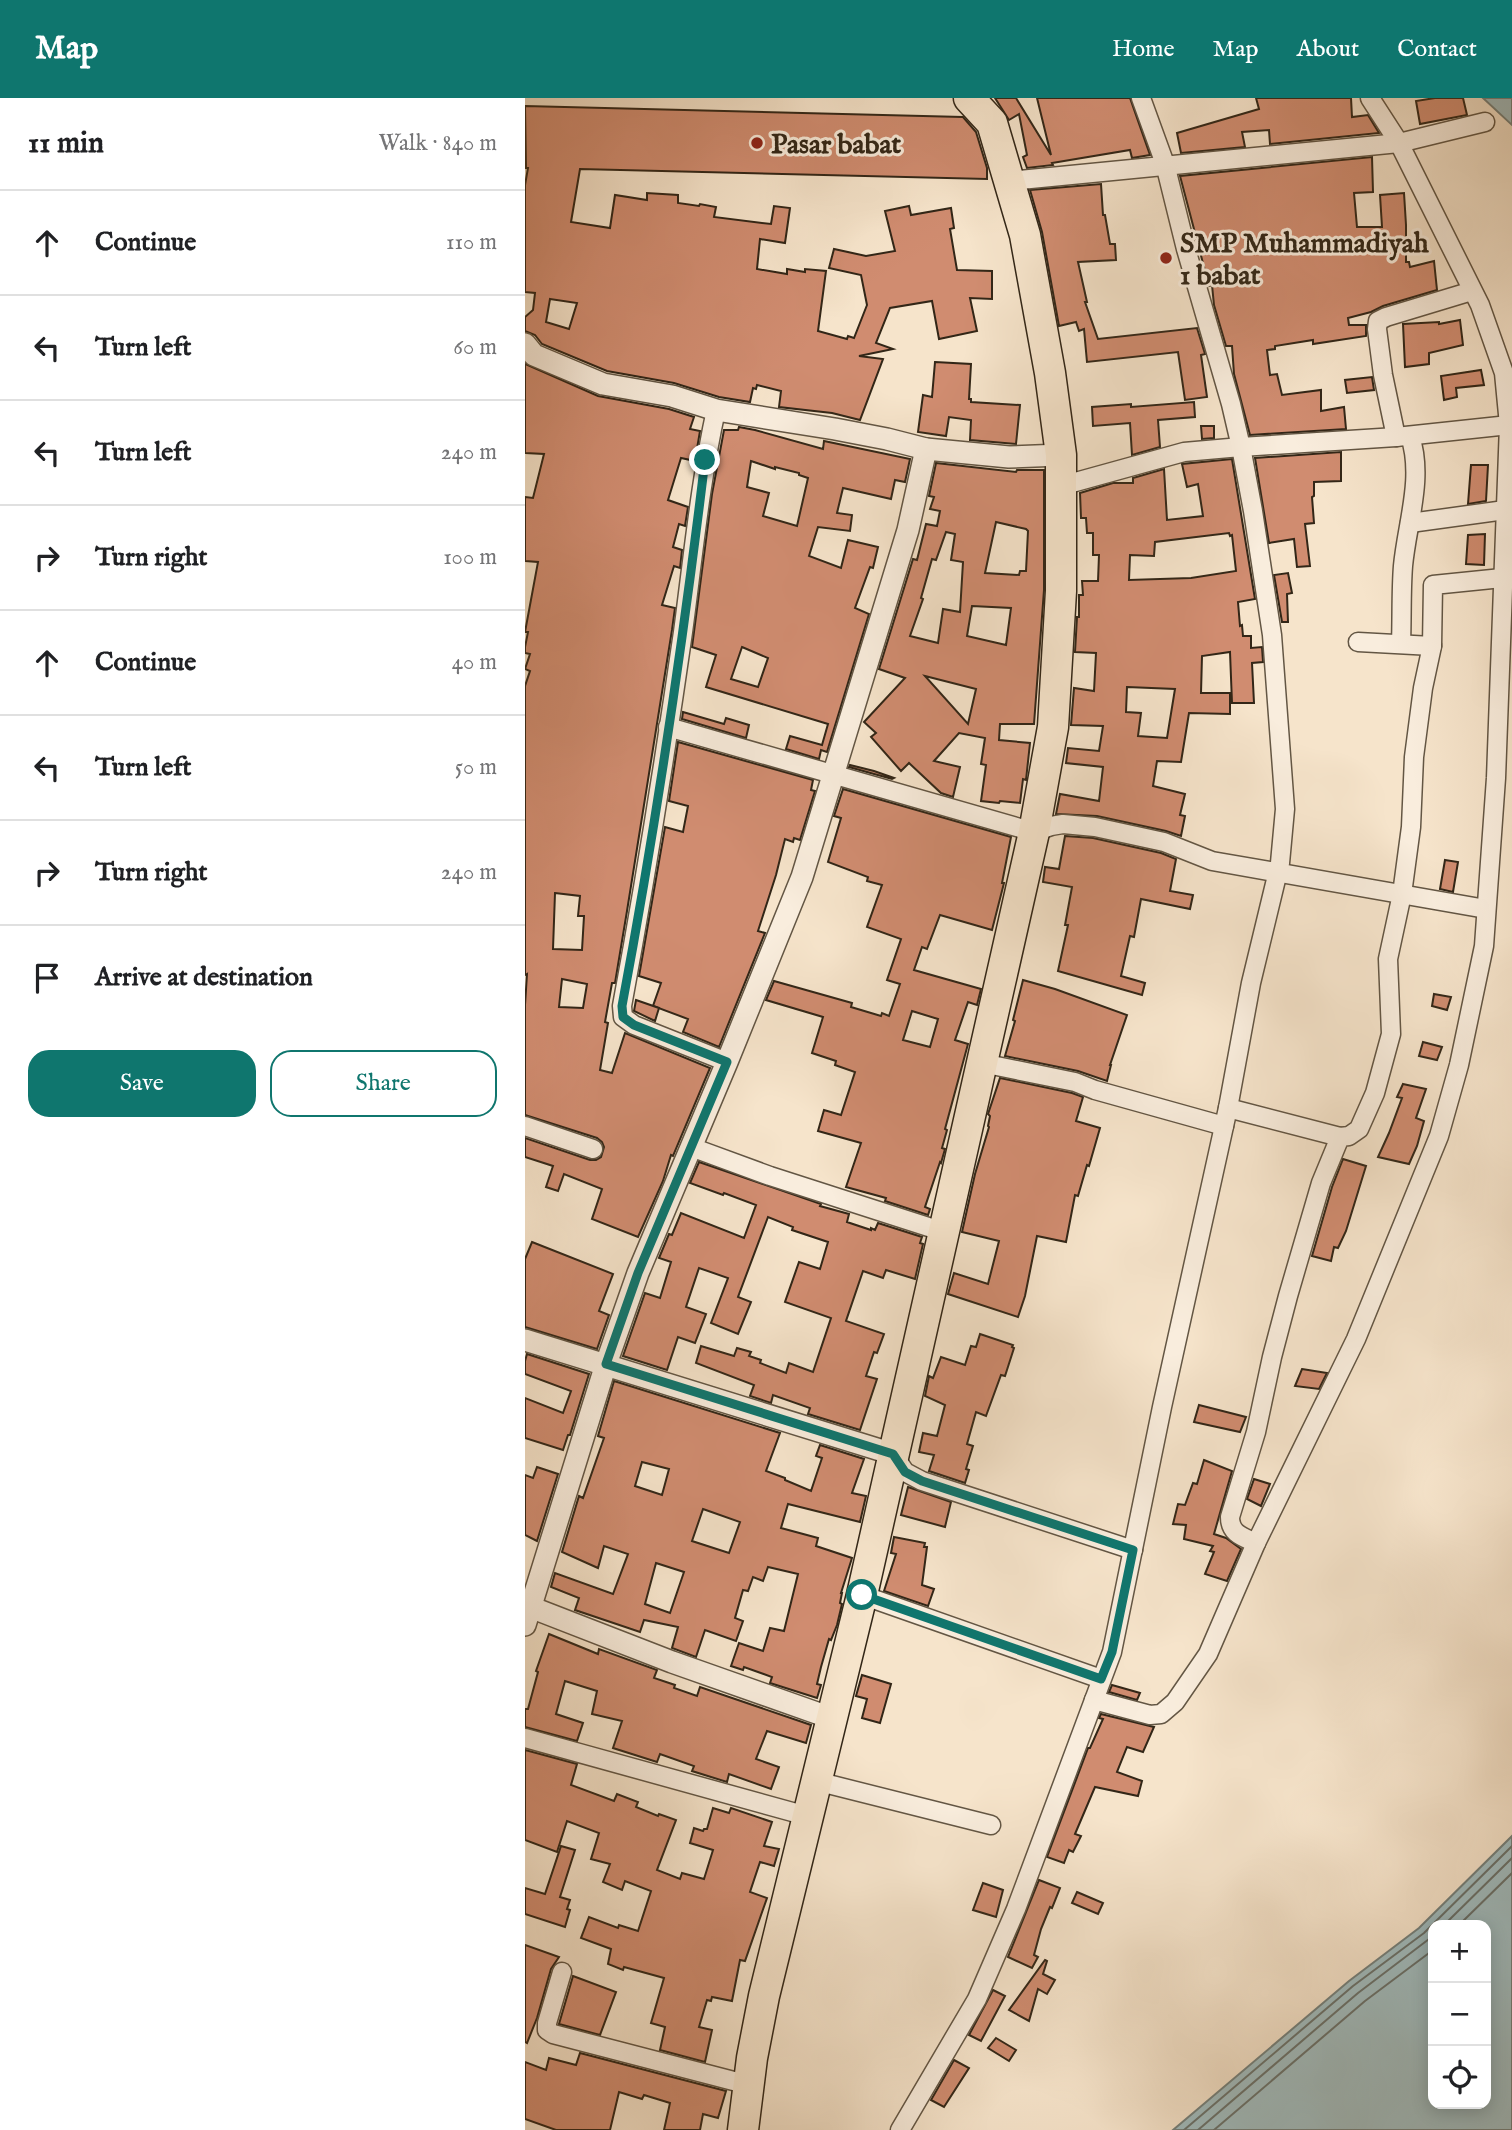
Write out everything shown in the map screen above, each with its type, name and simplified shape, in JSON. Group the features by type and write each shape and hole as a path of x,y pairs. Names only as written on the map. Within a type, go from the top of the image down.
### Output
{"highway":[{"path":"743,2130 764,1996 862,1595 1034,832 1053,727 1061,591 1061,455 1038,299 1025,236 992,123 970,99"}],"street":[{"path":"900,2130 977,1999 1016,1909 1112,1652 1228,1108 1251,984 1277,872 1285,809 1272,635 1254,511 1231,404 1165,164 1142,98"},
{"path":"1094,1700 1150,1715 1161,1714 1175,1702 1208,1654 1256,1543 1356,1339 1439,1136 1472,1009 1484,946 1496,778 1509,425 1504,373 1480,305 1399,143 1370,98"},
{"path":"1010,181 1399,143 1485,122"},
{"path":"1402,643 1403,566 1414,486 1415,451 1403,436 1383,375 1378,321 1472,291"},
{"path":"525,344 534,355 603,384 672,396 716,410 835,429 926,449 1009,457 1061,455"},
{"path":"716,410 705,460 646,881 622,1006 623,1017 634,1025 727,1062"},
{"path":"1061,486 1184,452 1403,436 1509,425"},
{"path":"831,1718 527,1612 638,1273 801,877 908,530 926,449"},
{"path":"1410,523 1505,510"},
{"path":"1403,566 1433,585 1502,578"},
{"path":"1228,1108 1340,1137 1349,1136 1359,1129 1375,1093 1391,1034 1388,959 1402,894 1411,827 1414,757 1423,688 1432,646 1433,585"},
{"path":"1358,642 1432,646"},
{"path":"668,726 1034,832 1063,824 1095,827 1164,842 1212,862 1486,909"},
{"path":"982,1063 1075,1082 1094,1090 1224,1126"},
{"path":"525,1126 593,1149"},
{"path":"1256,1543 1235,1533 1230,1525 1230,1517 1256,1432 1288,1296 1321,1183 1340,1137"},
{"path":"691,1147 770,1176 944,1232"},
{"path":"525,1340 893,1454 905,1472 922,1481 1133,1550"},
{"path":"862,1595 1101,1679"},
{"path":"525,1738 807,1816"},
{"path":"816,1781 991,1825"},
{"path":"562,1972 547,2023 547,2030 553,2034 749,2085"}],"water":[{"path":"1483,98 1512,98 1512,125"},
{"path":"1512,1836 1512,2130 1173,2130 1349,1981 1419,1928"}],"building":[{"path":"995,98 1016,98 1051,155 1037,98 1130,98 1150,155 1132,158 1130,150 1027,168 1023,157 1027,155 1019,114 1009,120"},
{"path":"1256,98 1351,98 1352,117 1368,115 1379,133 1270,144 1269,130 1242,132 1245,147 1181,153 1177,133 1259,109"},
{"path":"1463,98 1467,115 1420,124 1416,101"},
{"path":"525,106 963,117 976,132 987,168 987,179 580,169 571,222 610,228 615,195 647,200 647,193 678,195 678,203 716,207 714,217 771,224 774,206 790,208 785,243 760,239 757,269 787,274 787,269 826,271 818,331 847,339 848,336 854,338 867,305 861,275 829,268 834,249 866,256 895,251 885,211 909,206 911,215 951,208 954,228 950,229 957,270 992,271 992,299 970,298 977,331 939,339 932,301 890,308 876,343 893,349 859,356 883,359 860,420 832,413 779,407 781,391 757,385 756,389 753,388 750,402 719,397 674,383 607,371 542,344 535,335 525,331 525,317 533,310 535,293 525,292","holes":["550,299 577,303 569,329 546,322"]},
{"path":"1372,157 1373,192 1354,193 1357,227 1382,227 1380,195 1404,193 1406,262 1409,262 1410,267 1434,261 1437,290 1348,318 1349,325 1366,325 1366,336 1313,344 1313,340 1275,346 1275,349 1267,350 1270,375 1277,374 1282,395 1321,390 1321,411 1344,407 1346,429 1250,435 1234,374 1232,346 1226,346 1214,305 1212,285 1209,286 1180,176"},
{"path":"1101,184 1103,215 1110,244 1115,244 1116,260 1078,262 1085,302 1098,339 1197,328 1205,354 1201,355 1207,397 1185,400 1178,352 1087,362 1084,329 1079,331 1076,322 1059,326 1042,232 1030,190"},
{"path":"1460,320 1463,345 1429,353 1429,364 1405,367 1403,324 1439,324"},
{"path":"935,362 971,364 971,402 1020,405 1016,444 970,440 971,420 949,417 946,436 918,432 923,395 932,397"},
{"path":"525,364 598,396 669,409 694,417 690,429 700,431 695,461 681,458 668,500 688,507 685,526 679,524 673,547 682,550 680,568 674,566 662,605 675,608 615,983 612,983 605,1022 608,1023 600,1070 612,1073 625,1033 710,1068 638,1237 592,1219 602,1189 564,1174 558,1191 546,1187 553,1166 525,1157 525,1138 590,1160 601,1157 604,1147 597,1138 525,1115 525,686 530,671 525,669 530,654 525,653 528,632 525,632 538,562 525,561 525,497 533,498 544,454 525,453","holes":["555,893 580,896 578,916 584,916 582,950 553,949","562,979 587,984 583,1008 559,1007"]},
{"path":"1481,370 1484,385 1456,388 1457,397 1444,400 1441,376"},
{"path":"1372,377 1374,390 1347,393 1345,380"},
{"path":"1194,402 1195,417 1158,420 1160,447 1132,455 1130,423 1093,426 1092,407"},
{"path":"1201,426 1214,426 1214,438 1202,439"},
{"path":"739,427 755,430 823,449 824,441 910,459 905,482 895,480 891,499 843,488 837,513 852,515 850,531 818,527 809,556 841,568 848,540 878,547 873,568 870,567 855,608 869,614 827,752 821,750 819,759 786,749 790,736 822,745 828,724 706,687 716,655 692,647 712,494 724,430 738,430","holes":["751,461 799,473 808,478 797,526 763,516 769,493 747,487","742,647 768,658 758,687 731,679"]},
{"path":"1341,452 1341,481 1314,482 1314,523 1305,524 1310,566 1297,567 1294,539 1269,543 1255,458"},
{"path":"1232,459 1255,599 1238,602 1240,626 1242,625 1243,636 1251,636 1251,648 1262,647 1263,662 1252,663 1254,703 1232,703 1230,652 1202,656 1201,693 1230,693 1230,714 1189,713 1181,762 1157,761 1153,786 1185,794 1180,815 1185,816 1181,836 1097,816 1056,814 1060,794 1099,801 1103,767 1066,763 1068,748 1099,751 1103,726 1071,725 1074,688 1094,691 1096,653 1075,652 1079,595 1083,595 1082,581 1098,581 1099,555 1093,555 1093,533 1087,533 1086,518 1081,518 1080,493 1113,483 1133,483 1133,478 1164,469 1167,520 1203,516 1198,484 1187,487 1182,464","holes":["1229,533 1232,535 1236,571 1191,578 1129,580 1130,555 1154,556 1155,542","1127,687 1175,689 1167,738 1138,736 1141,713 1126,712"]},
{"path":"936,463 1016,472 1044,470 1044,590 1034,724 1000,724 999,740 1030,743 1026,780 1023,779 1020,803 981,801 986,765 981,764 985,738 959,733 934,761 960,767 953,797 941,793 909,763 901,771 871,737 876,733 864,722 905,678 879,669 913,559 917,560 926,524 937,526 940,511 930,509 934,497 929,496","holes":["996,522 1026,529 1026,571 1020,571 1019,575 985,573","946,532 955,534 951,560 963,562 960,612 943,609 938,643 910,636 923,599 921,598 932,559 936,560","972,606 1011,608 1006,645 967,636","925,676 976,689 968,724"]},
{"path":"1471,465 1488,465 1486,501 1468,504"},
{"path":"1485,534 1484,565 1466,564 1468,535"},
{"path":"1288,573 1292,593 1287,594 1288,622 1282,622 1274,575"},
{"path":"683,712 724,724 726,718 749,725 746,738 682,719"},
{"path":"678,742 813,780 811,790 815,791 800,840 794,838 793,842 785,839 758,931 765,933 719,1047 683,1032 688,1019 653,1006 661,983 639,976 665,827 683,832 688,806 669,801"},
{"path":"850,765 874,771 894,778 849,767"},
{"path":"843,789 1011,837 1004,883 992,930 940,915 927,949 922,947 914,970 981,989 977,1005 968,1002 955,1040 968,1044 945,1129 947,1130 942,1148 945,1149 925,1207 930,1209 928,1215 885,1201 886,1198 846,1187 861,1143 818,1131 824,1110 841,1115 855,1072 835,1065 836,1061 812,1053 823,1017 766,1000 774,981 852,1003 851,1007 889,1016 900,984 887,980 901,939 867,927 882,885 867,881 868,877 828,862 841,818 834,816","holes":["912,1011 938,1019 930,1047 903,1040"]},
{"path":"1065,836 1093,838 1161,853 1176,859 1170,891 1193,895 1190,909 1141,899 1134,937 1130,936 1121,976 1145,983 1142,995 1058,971 1068,925 1065,925 1072,887 1043,882 1045,867 1059,869"},
{"path":"1445,860 1458,862 1453,892 1440,889"},
{"path":"1023,980 1127,1015 1107,1081 1078,1071 1005,1056"},
{"path":"1434,994 1451,997 1447,1010 1432,1006"},
{"path":"636,1000 659,1008 655,1021 634,1011"},
{"path":"1423,1042 1442,1047 1437,1060 1419,1056"},
{"path":"1000,1078 1083,1097 1076,1121 1100,1128 1078,1196 1075,1195 1066,1242 1037,1236 1018,1317 948,1294 954,1273 988,1284 999,1241 962,1232 989,1127 988,1114"},
{"path":"1403,1084 1426,1089 1416,1118 1424,1121 1409,1164 1378,1157 1402,1098 1397,1097"},
{"path":"1343,1159 1366,1166 1346,1231 1338,1248 1334,1247 1331,1261 1312,1256"},
{"path":"699,1162 849,1214 847,1222 871,1230 875,1230 878,1223 922,1237 920,1243 923,1244 915,1279 886,1270 883,1278 863,1271 846,1321 884,1334 877,1353 874,1352 866,1376 877,1379 860,1430 808,1414 810,1408 773,1395 771,1403 750,1396 754,1385 696,1363 701,1346 734,1356 737,1348 751,1352 749,1356 761,1360 760,1363 786,1373 789,1363 813,1372 831,1318 785,1302 799,1262 820,1269 828,1242 792,1230 793,1227 768,1217 738,1297 751,1302 738,1334 711,1323 728,1278 699,1268 686,1307 706,1314 695,1343 678,1337 667,1370 623,1356 645,1293 660,1298 671,1262 659,1258 681,1213 744,1238 756,1205 690,1183"},
{"path":"532,1242 613,1274 599,1311 609,1315 597,1349 525,1327 525,1259"},
{"path":"980,1334 1013,1345 1014,1348 1005,1376 1001,1375 986,1416 976,1412 967,1444 973,1446 965,1483 929,1471 934,1455 919,1452 923,1433 937,1436 945,1405 925,1396 929,1376 933,1378 941,1357 965,1365 971,1346 976,1347"},
{"path":"527,1354 589,1374 563,1450 525,1438 525,1398 563,1413 571,1391 525,1374"},
{"path":"1302,1369 1327,1373 1319,1389 1295,1386"},
{"path":"614,1381 780,1433 766,1471 811,1491 822,1458 816,1456 820,1445 864,1459 852,1493 866,1496 860,1522 788,1504 781,1528 818,1538 816,1546 852,1558 841,1593 842,1604 837,1625 831,1640 829,1639 821,1667 817,1684 821,1685 817,1698 770,1683 772,1677 744,1667 743,1670 731,1666 739,1643 763,1651 770,1628 784,1631 798,1574 768,1567 763,1581 753,1577 748,1591 743,1590 735,1618 743,1621 736,1641 705,1630 696,1657 672,1648 678,1627 644,1620 640,1632 575,1610 579,1598 551,1587 555,1573 613,1594 628,1554 604,1546 598,1568 562,1552 579,1496 583,1498 604,1438 598,1436","holes":["642,1462 669,1469 662,1495 635,1486","703,1509 740,1522 729,1553 692,1541","656,1563 684,1572 670,1613 645,1604"]},
{"path":"1199,1405 1246,1417 1240,1432 1194,1422"},
{"path":"1204,1460 1232,1471 1214,1534 1226,1538 1241,1549 1227,1581 1205,1574 1214,1552 1210,1551 1213,1546 1184,1539 1186,1525 1173,1524 1178,1504 1185,1505 1193,1483 1197,1484"},
{"path":"537,1467 558,1474 537,1541 525,1535 525,1475 533,1478"},
{"path":"1254,1479 1270,1484 1261,1506 1247,1499"},
{"path":"908,1487 951,1502 945,1527 901,1515"},
{"path":"894,1537 925,1543 924,1547 927,1547 922,1585 934,1589 928,1606 884,1591 896,1554 891,1553"},
{"path":"549,1634 598,1654 599,1649 657,1670 654,1678 697,1696 700,1687 811,1725 806,1743 767,1731 756,1759 779,1767 771,1789 729,1774 727,1782 692,1771 694,1766 660,1754 657,1762 613,1748 622,1721 592,1714 597,1691 565,1681 556,1714 583,1723 577,1741 525,1727 525,1709 528,1709 538,1672 536,1671"},
{"path":"862,1675 891,1684 880,1723 862,1718 867,1699 856,1696"},
{"path":"1112,1685 1140,1693 1137,1700 1109,1692"},
{"path":"1101,1714 1154,1727 1143,1752 1127,1747 1117,1772 1142,1781 1138,1796 1095,1787 1075,1834 1081,1836 1073,1852 1069,1850 1064,1863 1047,1857 1088,1748 1103,1719 1099,1718"},
{"path":"525,1750 577,1764 571,1785 614,1801 617,1794 638,1802 636,1807 676,1820 657,1870 680,1879 682,1873 704,1879 713,1850 690,1843 694,1828 703,1831 707,1829 713,1808 729,1813 731,1808 772,1822 764,1846 779,1849 774,1866 760,1862 750,1892 767,1898 745,1961 740,1960 732,2001 712,1997 711,2001 707,2000 699,2027 712,2030 705,2062 660,2050 665,2027 651,2023 664,1978 624,1967 623,1970 608,1964 611,1949 581,1938 589,1917 618,1928 619,1925 638,1931 651,1891 625,1881 622,1890 603,1882 610,1864 591,1859 599,1833 567,1821 557,1852 525,1840"},
{"path":"561,1846 575,1850 560,1897 570,1900 565,1927 525,1914 525,1888 545,1894"},
{"path":"1039,1880 1060,1888 1041,1929 1034,1955 1038,1957 1032,1968 1008,1957"},
{"path":"983,1883 1003,1890 996,1917 973,1910"},
{"path":"1077,1892 1103,1903 1098,1914 1072,1903"},
{"path":"525,1945 559,1957 551,1969 527,2043 525,2042"},
{"path":"1045,1960 1047,1961 1043,1974 1055,1980 1047,1994 1038,1989 1029,2021 1009,2010"},
{"path":"573,1976 616,1992 600,2035 559,2024"},
{"path":"993,1990 1005,1996 981,2041 969,2035"},
{"path":"996,2038 1016,2050 1009,2061 988,2048"},
{"path":"580,2053 726,2091 718,2118 703,2114 700,2130 664,2130 670,2103 644,2095 642,2099 619,2092 610,2130 556,2130 525,2119 525,2062 546,2070 549,2058 576,2065"},
{"path":"954,2060 969,2068 944,2107 931,2100"}],"place":[{"name":"Pasar babat","path":"757,143"},
{"name":"SMP Muhammadiyah 1 babat","path":"1166,258"}],"route":[{"path":"705,460 646,881 622,1006 623,1017 634,1025 727,1062 638,1273 606,1364 893,1454 905,1472 922,1481 1133,1550 1112,1652 1101,1679 862,1595"}]}
